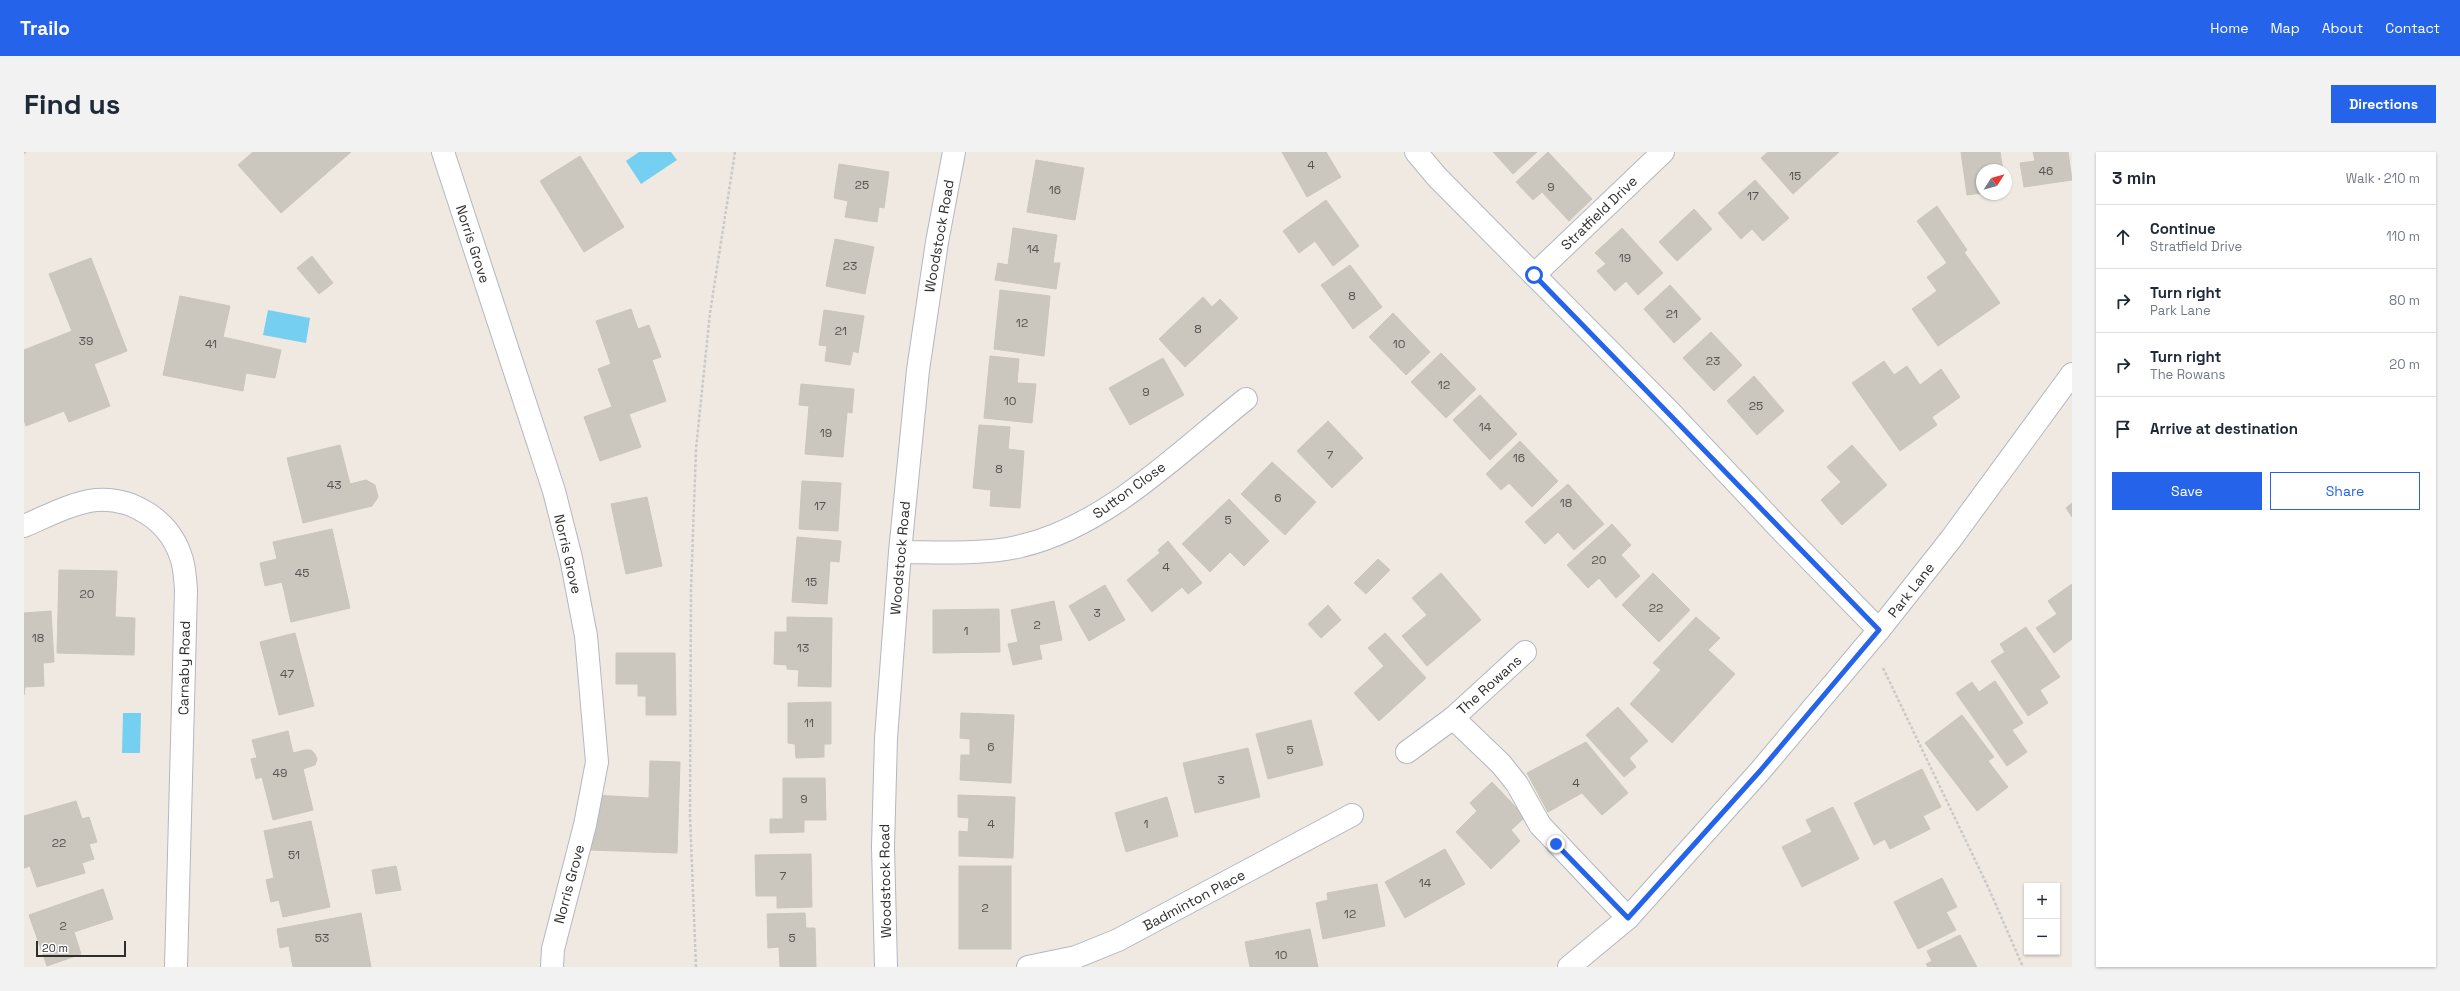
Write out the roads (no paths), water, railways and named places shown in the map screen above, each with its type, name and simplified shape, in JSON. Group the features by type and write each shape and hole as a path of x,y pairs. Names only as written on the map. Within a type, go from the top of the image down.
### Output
{"street":[{"name":"Norris Grove","path":"443,152 554,491 571,558 586,636 597,762 585,825 553,949 552,967"},
{"name":"Woodstock Road","path":"886,967 883,846 886,738 900,552 918,370 937,242 954,152"},
{"path":"1416,152 1437,177 1534,275 1874,636"},
{"name":"Stratfield Drive","path":"1534,275 1663,152"},
{"name":"Park Lane","path":"1569,967 1628,918 1760,771 1874,636 1951,539 2072,374"},
{"name":"Sutton Close","path":"900,552 958,552 1020,547 1052,536 1090,519 1122,499 1246,399"},
{"name":"Carnaby Road","path":"24,526 96,500 120,502 133,505 157,521 170,533 181,554 186,590 176,967"},
{"name":"The Rowans","path":"1407,752 1453,718 1525,652"},
{"name":"The Rowans","path":"1453,718 1501,764 1517,784 1540,825 1628,918"},
{"name":"Badminton Place","path":"1028,967 1076,957 1118,940 1352,815"}],"water":[{"path":"639,152 671,152 677,160 641,184 626,161"},
{"path":"268,310 310,318 306,343 263,335"},
{"path":"123,713 141,713 140,753 122,753"}]}
